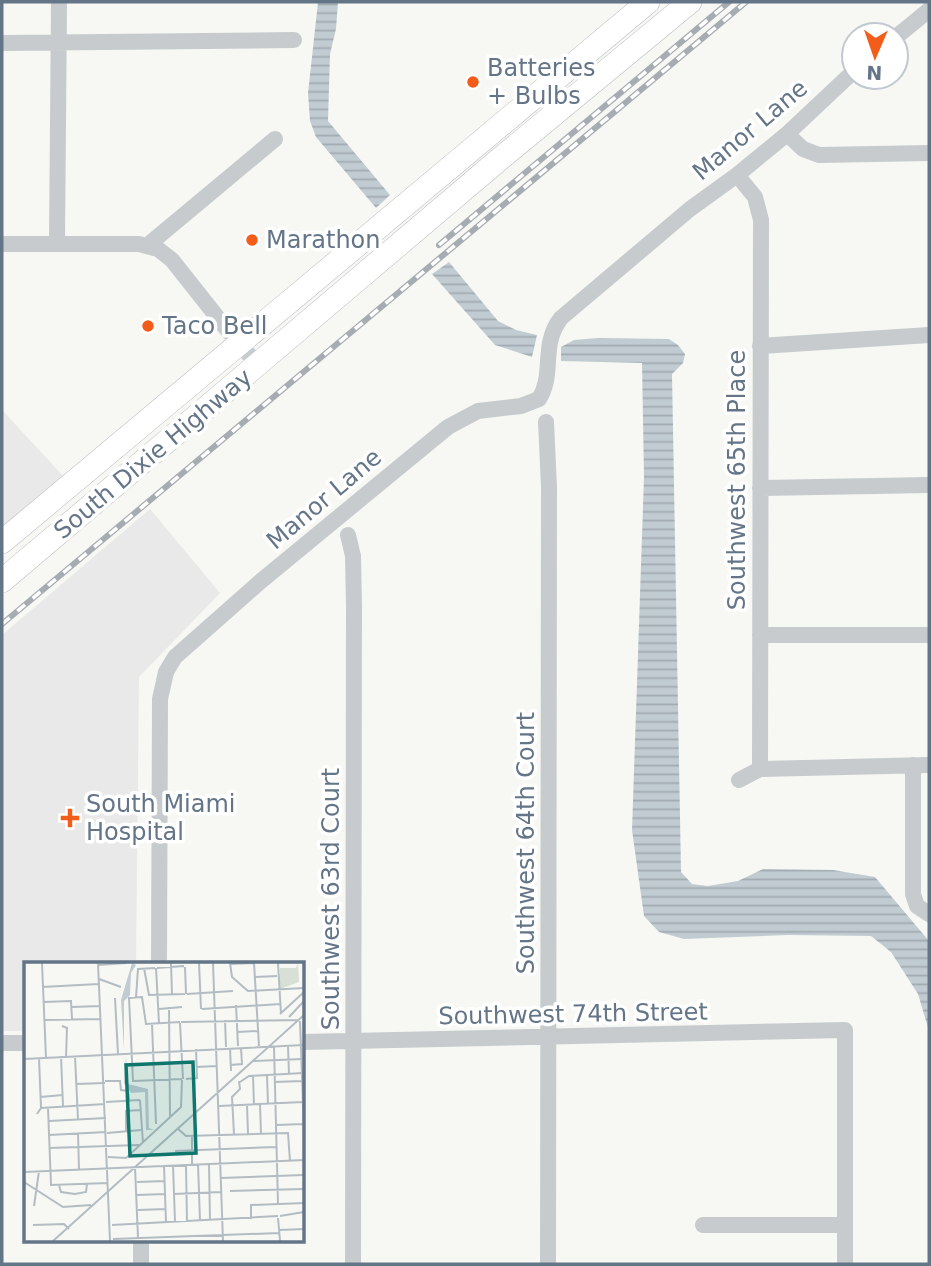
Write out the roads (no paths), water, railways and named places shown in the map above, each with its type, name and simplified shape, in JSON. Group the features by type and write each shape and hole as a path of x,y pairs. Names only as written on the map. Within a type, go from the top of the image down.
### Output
{"highway":[{"name":"South Dixie Highway","path":"2,542 648,2"},
{"name":"South Dixie Highway","path":"2,581 501,158 691,2"},
{"path":"501,158 509,140 552,103 554,80"}],"street":[{"path":"57,243 59,2"},
{"path":"910,26 929,10"},
{"path":"2,43 294,40"},
{"name":"Manor Lane","path":"159,962 160,705 166,672 185,646 448,427 478,411 521,407 536,402 545,386 551,334 561,318 699,202 787,134 840,84"},
{"path":"787,134 803,149 818,155 929,153"},
{"path":"148,245 275,139"},
{"name":"Southwest 65th Place","path":"737,175 755,197 761,212 760,769"},
{"path":"2,244 148,245 163,252 258,365"},
{"path":"760,346 929,335"},
{"name":"Southwest 64th Court","path":"546,422 549,487 548,1264"},
{"path":"760,488 929,485"},
{"name":"Southwest 63rd Court","path":"348,535 352,556 354,606 353,1264"},
{"path":"760,635 929,635"},
{"path":"739,780 760,769 921,765 913,894 923,910"},
{"name":"Southwest 74th Street","path":"304,1042 845,1030 845,1225"},
{"path":"2,1043 24,1043"},
{"path":"703,1226 845,1225 845,1264"},
{"path":"141,1242 141,1264"}],"railway":[{"path":"439,245 729,2"},
{"path":"2,624 746,2"}],"place":[{"name":"Batteries + Bulbs","path":"473,82"},
{"name":"Marathon","path":"252,240"},
{"name":"Taco Bell","path":"148,326"},
{"name":"South Miami Hospital","path":"70,818"}]}
